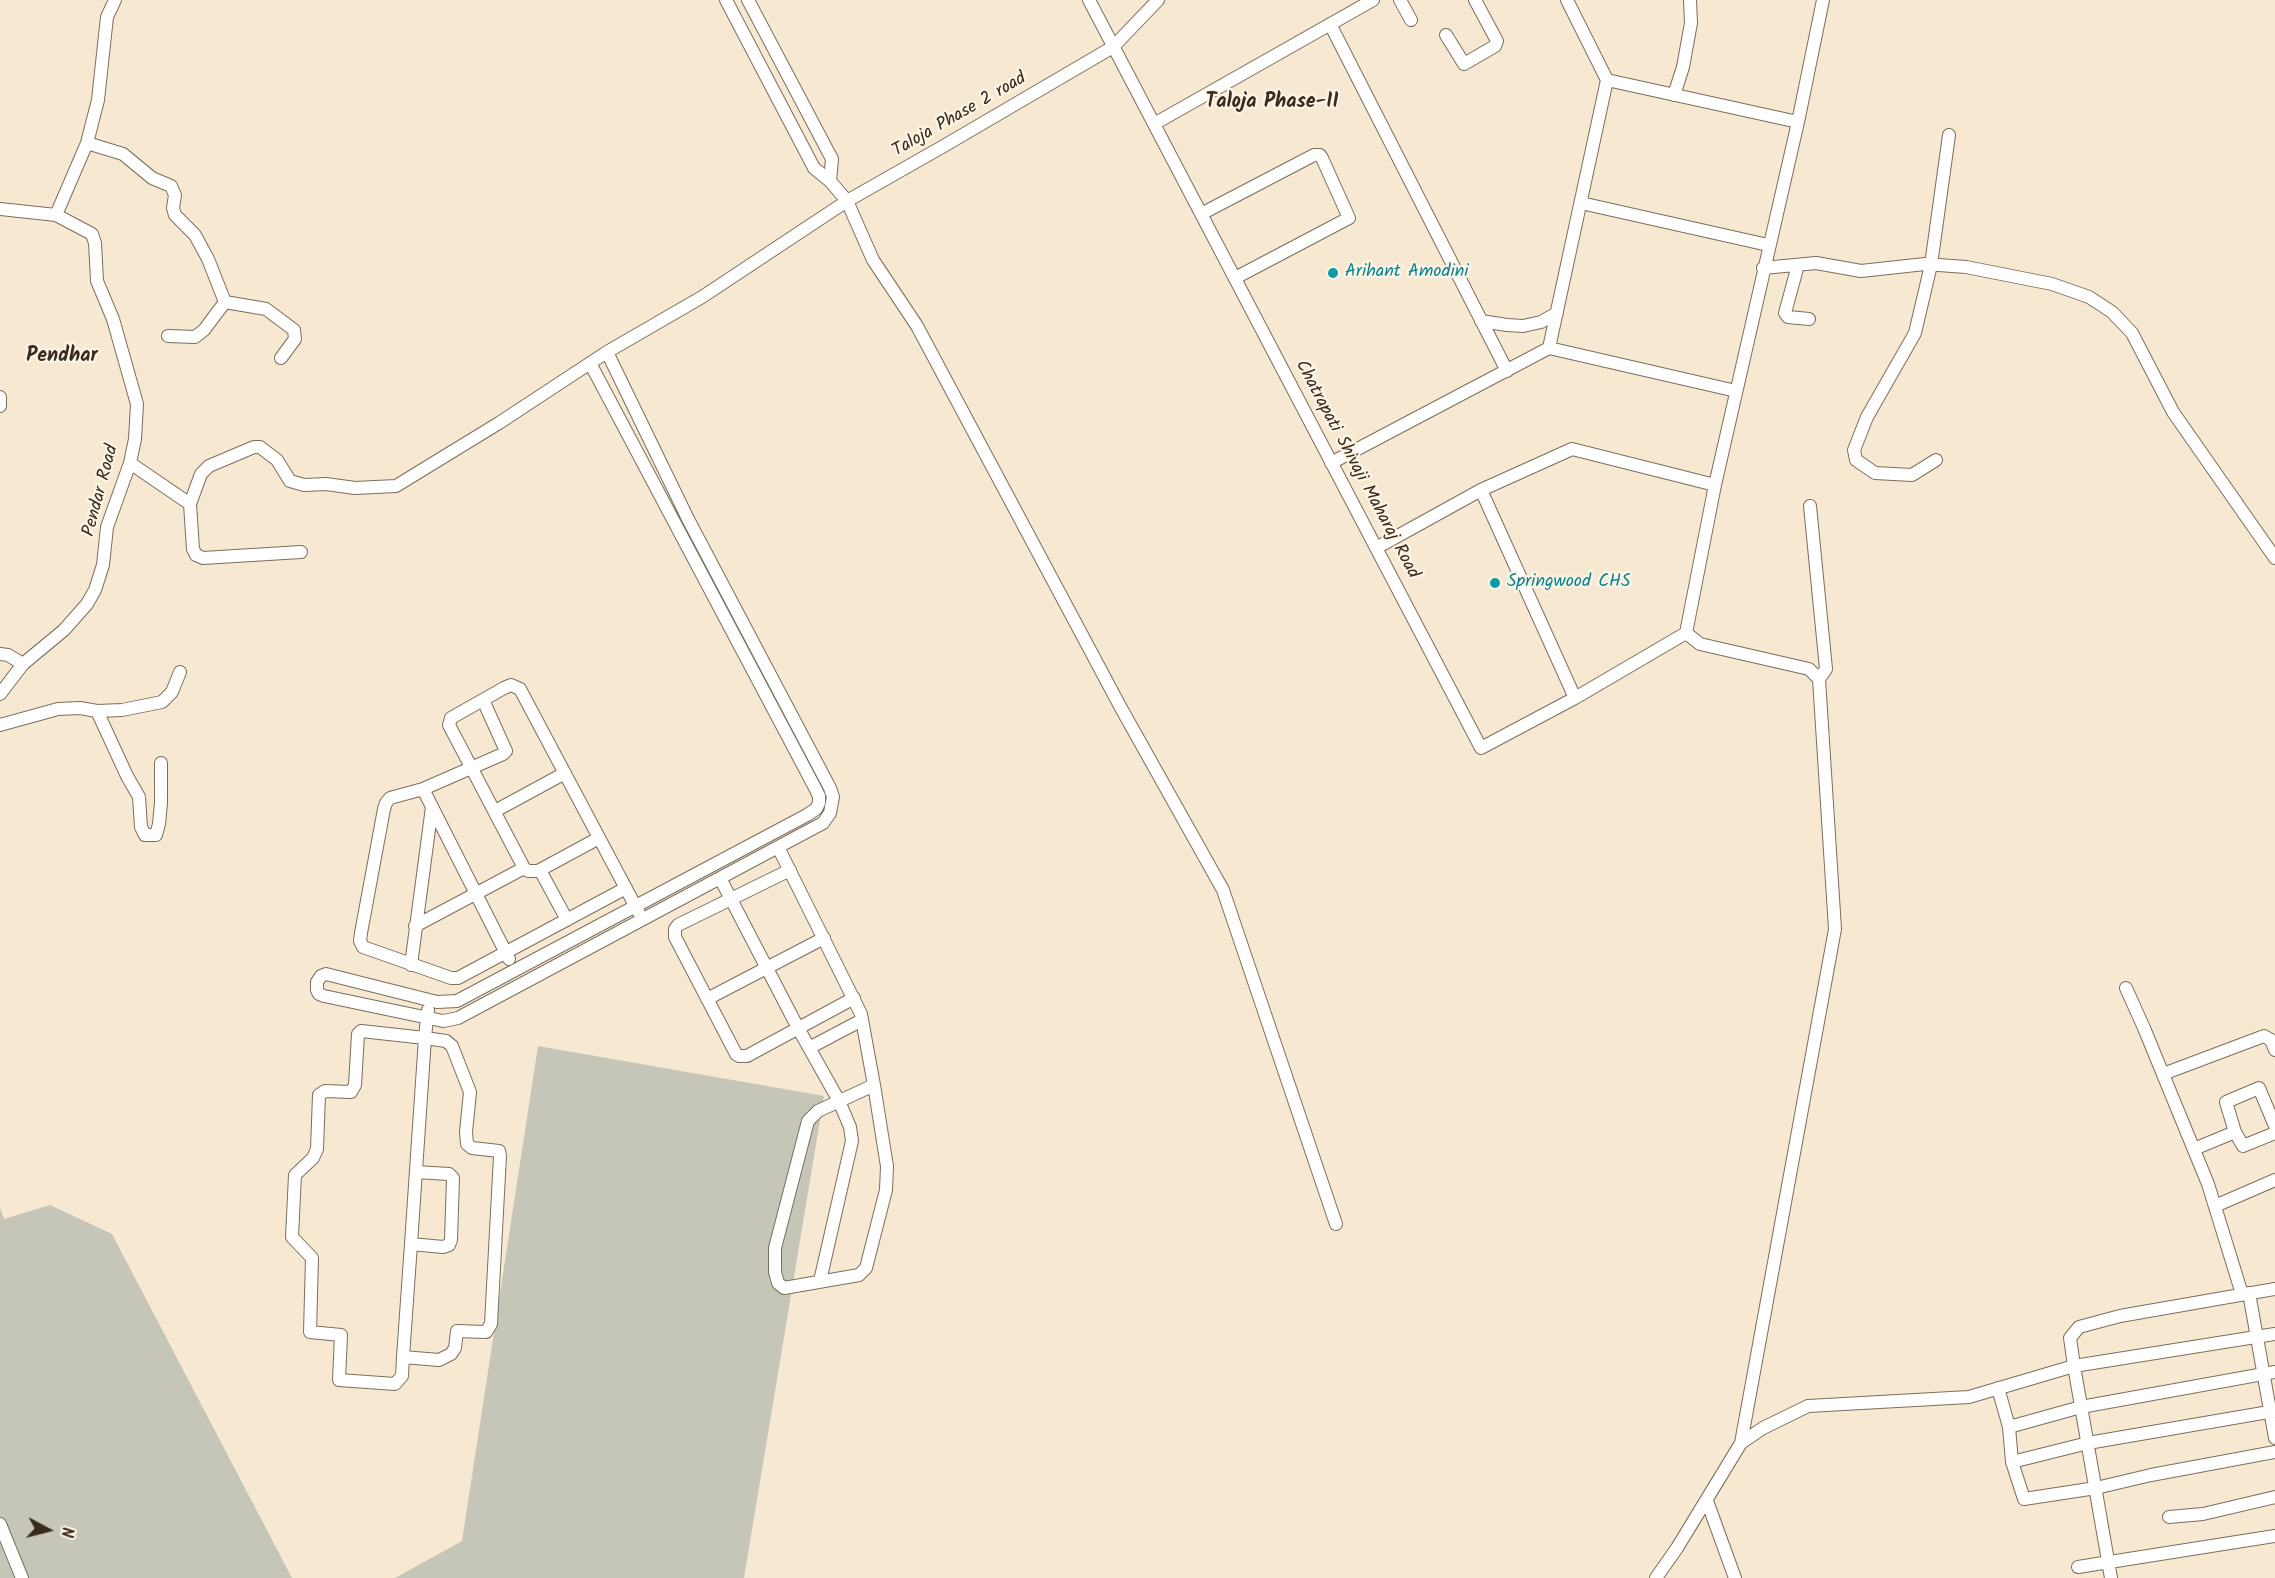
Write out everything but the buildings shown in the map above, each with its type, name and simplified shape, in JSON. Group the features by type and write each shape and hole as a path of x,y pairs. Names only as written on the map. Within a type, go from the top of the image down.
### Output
{"street":[{"path":"0,208 56,215 87,142 98,100 107,17 115,0"},
{"path":"726,0 814,168 830,181 847,201 873,260 917,326 1121,708 1223,890 1336,1224"},
{"path":"748,0 829,151 832,159 830,181"},
{"name":"Chatrapati Shivaji Maharaj Road","path":"1089,0 1481,748 1575,698 1686,633"},
{"name":"Taloja Phase 2 road","path":"190,504 195,485 209,466 254,447 260,447 277,460 290,481 304,485 326,484 355,488 396,486 499,423 607,352 702,297 847,201 1113,47 1158,0"},
{"path":"1154,124 1373,0"},
{"path":"1400,0 1411,20"},
{"path":"1446,35 1464,64 1495,46 1497,41 1475,0"},
{"path":"1549,348 1607,80 1567,0"},
{"path":"1674,95 1683,67 1691,23 1690,0"},
{"path":"1819,680 1809,669 1700,644 1686,633 1715,485 1768,245 1798,122 1823,0"},
{"path":"1330,24 1507,370"},
{"path":"1607,80 1798,122"},
{"path":"1936,460 1912,475 1891,475 1875,473 1864,466 1856,460 1854,450 1867,417 1915,333 1931,265 1949,135"},
{"path":"87,142 123,154 152,178 171,186 175,195 173,208 175,215 195,235 208,259 225,302"},
{"path":"1202,214 1314,155 1320,155 1322,158 1349,218 1235,278"},
{"path":"1581,203 1768,245"},
{"name":"Pendar Road","path":"0,693 23,664 64,630 91,597 103,565 107,527 130,463 135,439 137,404 113,318 98,281 95,243 92,234 56,215"},
{"path":"1763,268 1816,263 1861,271 1931,265 1966,267 2052,284 2089,297 2112,312 2132,333 2173,412 2275,558"},
{"path":"1798,264 1785,313 1788,316 1809,319"},
{"path":"168,336 195,337 204,330 225,302"},
{"path":"225,302 266,309 294,330 295,339 281,358"},
{"path":"1481,321 1523,326 1541,322 1557,313"},
{"path":"1331,463 1549,348 1736,391"},
{"path":"590,363 814,786 819,796 819,803 807,815 457,1001 446,1003 430,1000 326,974 321,976 318,982 319,994 443,1021 458,1018 823,823 831,813 833,797 830,788 688,519 607,352"},
{"path":"0,397 0,406"},
{"path":"1376,548 1481,490 1572,449 1715,485"},
{"path":"130,463 190,504 193,549 196,555 203,558 301,552"},
{"path":"1481,490 1575,698"},
{"path":"1656,1578 1707,1501 1741,1443 1835,929 1819,680 1826,669 1810,506"},
{"path":"0,654 8,655 23,664"},
{"path":"0,725 58,709 122,710 162,702 172,692 180,672"},
{"path":"599,838 540,870 533,872 525,868 449,725 449,721 511,685 520,688 643,919"},
{"path":"483,700 506,751 423,789 390,798 384,809 360,941 363,947 411,965 451,978 458,978 626,888"},
{"path":"97,711 139,797 141,827 146,835 156,835 159,824 161,763"},
{"path":"495,811 565,773"},
{"path":"423,789 515,969"},
{"path":"819,803 833,806"},
{"path":"411,965 432,807"},
{"path":"778,847 854,999 862,1020 874,1085 885,1154 887,1177 869,1264 859,1275 784,1288 775,1272 775,1248 808,1121 818,1111 874,1085"},
{"path":"415,926 525,868"},
{"path":"540,870 567,920"},
{"path":"790,870 675,929 675,938 739,1056 747,1056 854,999"},
{"path":"720,878 798,1028 839,1101 850,1127 852,1141 820,1281"},
{"path":"707,999 824,938"},
{"path":"350,1001 354,980"},
{"path":"2126,988 2194,1149 2245,1294 2269,1373 2275,1438"},
{"path":"403,1358 439,1360 446,1358 455,1348 457,1331 486,1332 491,1324 500,1156 499,1151 472,1148 467,1144 470,1092 452,1046 446,1041 425,1038 361,1031 358,1034 355,1085 351,1092 325,1091 320,1095 317,1149 313,1158 295,1175 292,1238 312,1258 310,1332 342,1335 339,1380 395,1384 402,1376 403,1358 425,1038 430,1000"},
{"path":"809,1048 862,1020"},
{"path":"2163,1074 2264,1036 2271,1040 2275,1050"},
{"path":"2275,1126 2259,1088 2254,1088 2226,1102 2235,1132 2243,1146 2275,1133"},
{"path":"2194,1149 2235,1132"},
{"path":"411,1244 443,1247 449,1245 451,1239 453,1178 449,1174 416,1172"},
{"path":"2215,1206 2275,1180"},
{"path":"2111,1578 2070,1338 2079,1327 2120,1316 2275,1289"},
{"path":"1741,1443 1762,1428 1808,1406 1969,1397 2074,1365 2275,1334"},
{"path":"2009,1427 2081,1407 2269,1373"},
{"path":"1998,1388 2009,1427 2013,1462 2024,1499 2096,1488 2151,1475 2275,1452"},
{"path":"2013,1462 2088,1443 2273,1412"},
{"path":"2169,1517 2203,1514 2275,1497"},
{"path":"1707,1501 1735,1578"},
{"path":"0,1524 22,1578"},
{"path":"2078,1568 2275,1536"}],"shaded area":[{"path":"538,1046 824,1096 744,1578 395,1578 462,1541"},
{"path":"50,1205 112,1234 292,1578 0,1578 0,1208 4,1219"}],"place":[{"name":"Arihant Amodini","path":"1333,273"},
{"name":"Springwood CHS","path":"1495,583"}],"district":[{"name":"Taloja Phase-II","path":"1272,104"},
{"name":"Pendhar","path":"62,358"}]}
